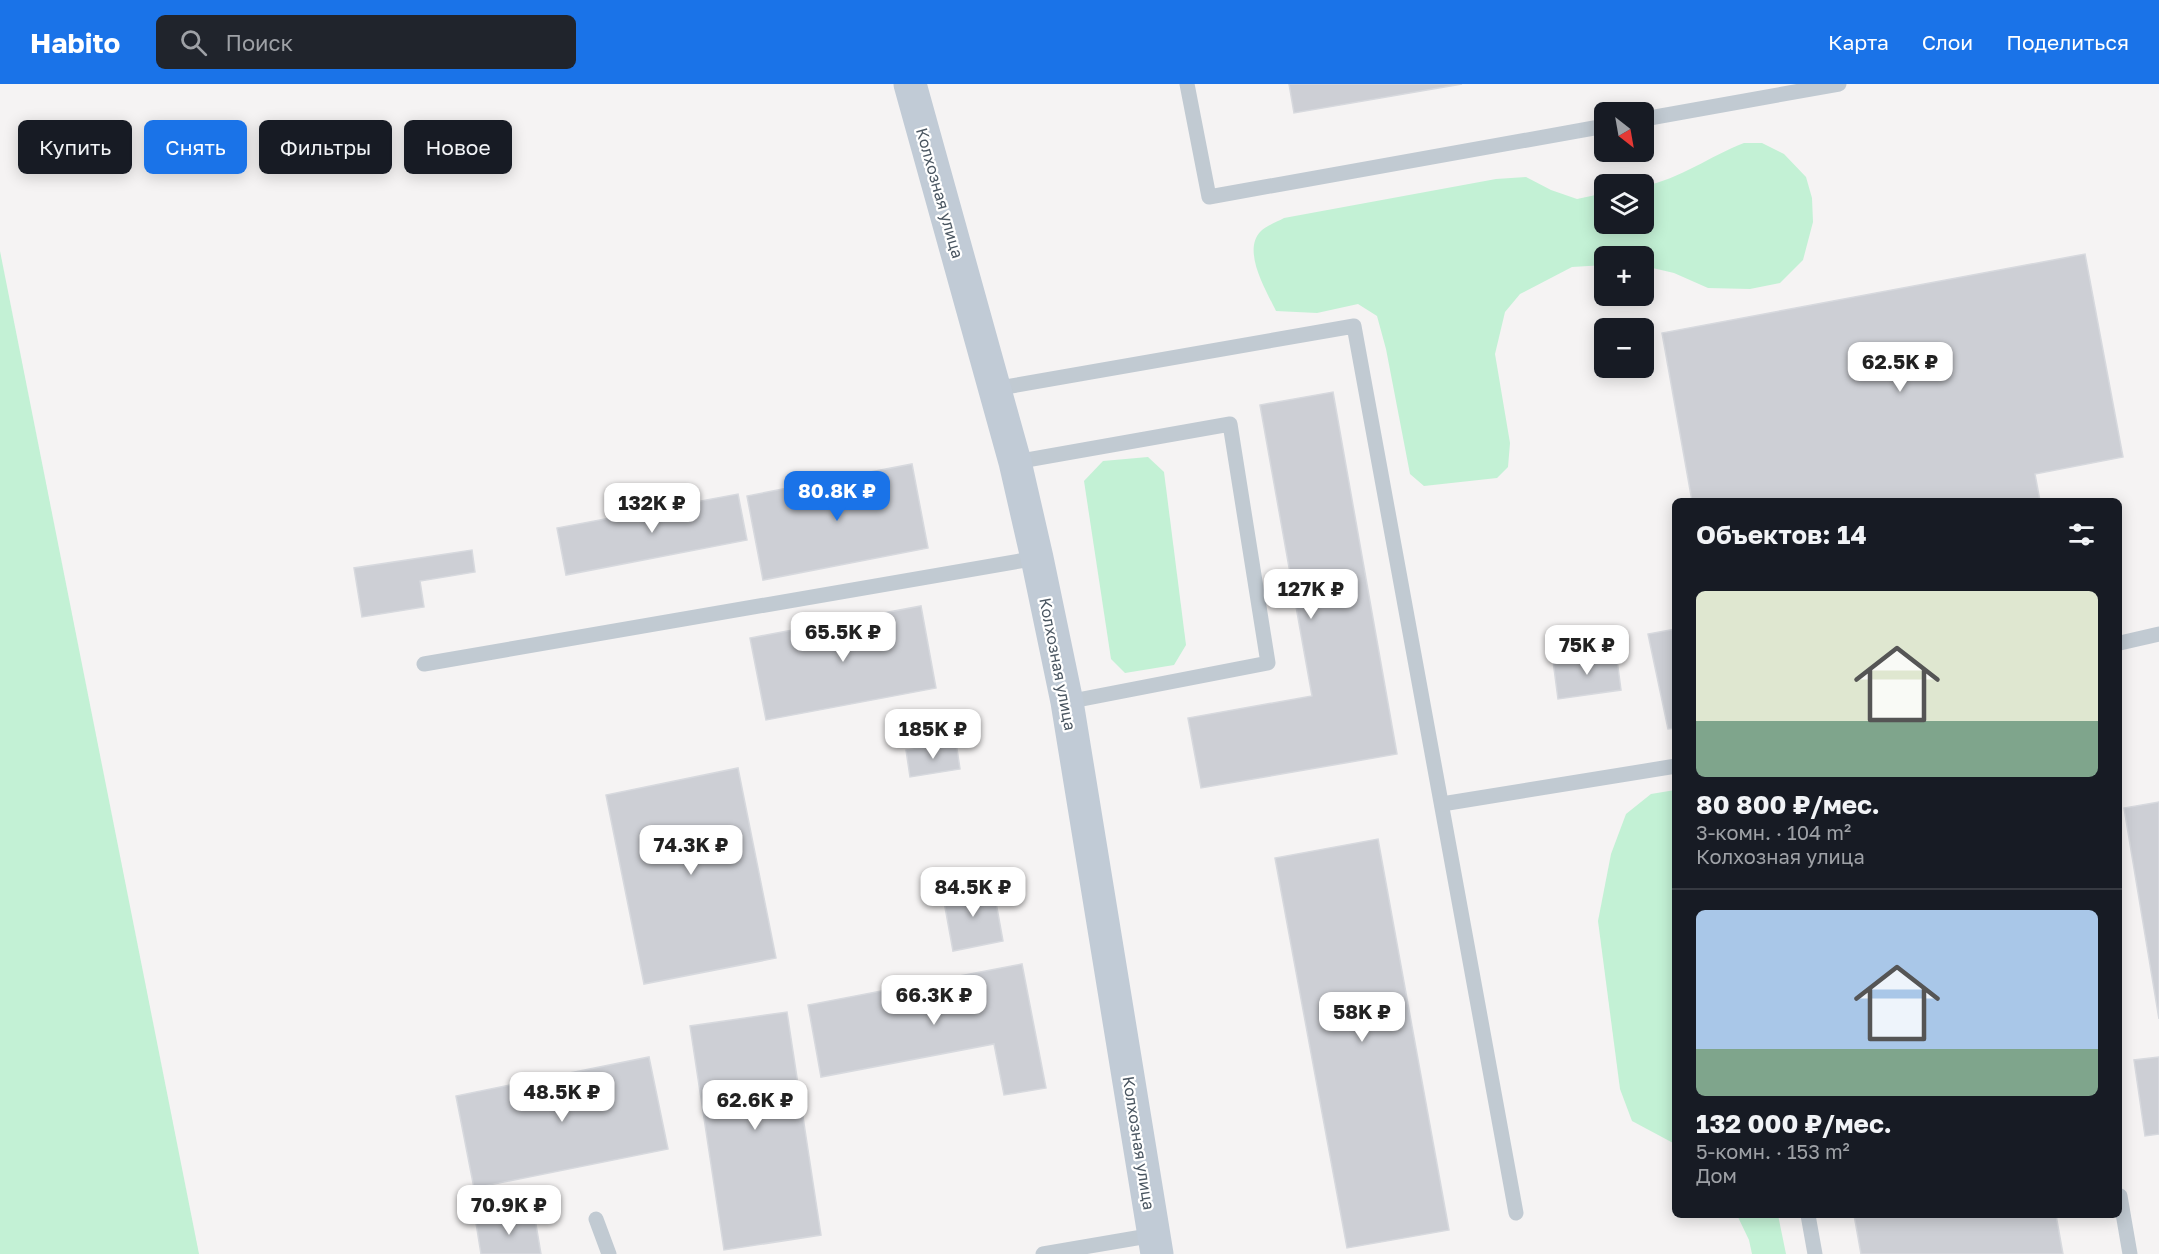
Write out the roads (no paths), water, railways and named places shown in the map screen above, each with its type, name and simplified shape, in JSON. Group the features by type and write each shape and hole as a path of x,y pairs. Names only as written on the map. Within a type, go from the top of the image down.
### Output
{"street":[{"name":"Колхозная улица","path":"910,84 1015,462 1038,558 1067,702 1156,1244"}],"lane":[{"path":"1187,84 1209,197 1594,128"},
{"path":"1654,117 1839,84"},
{"path":"994,389 1354,326 1516,1214"},
{"path":"1015,462 1230,424 1268,663 1067,702"},
{"path":"424,664 1038,558"},
{"path":"2122,643 2159,634"},
{"path":"1442,804 1672,767"},
{"path":"2122,1208 2130,1254"},
{"path":"1809,1218 1815,1254"},
{"path":"596,1219 609,1254"},
{"path":"1042,1254 1156,1244"}]}
